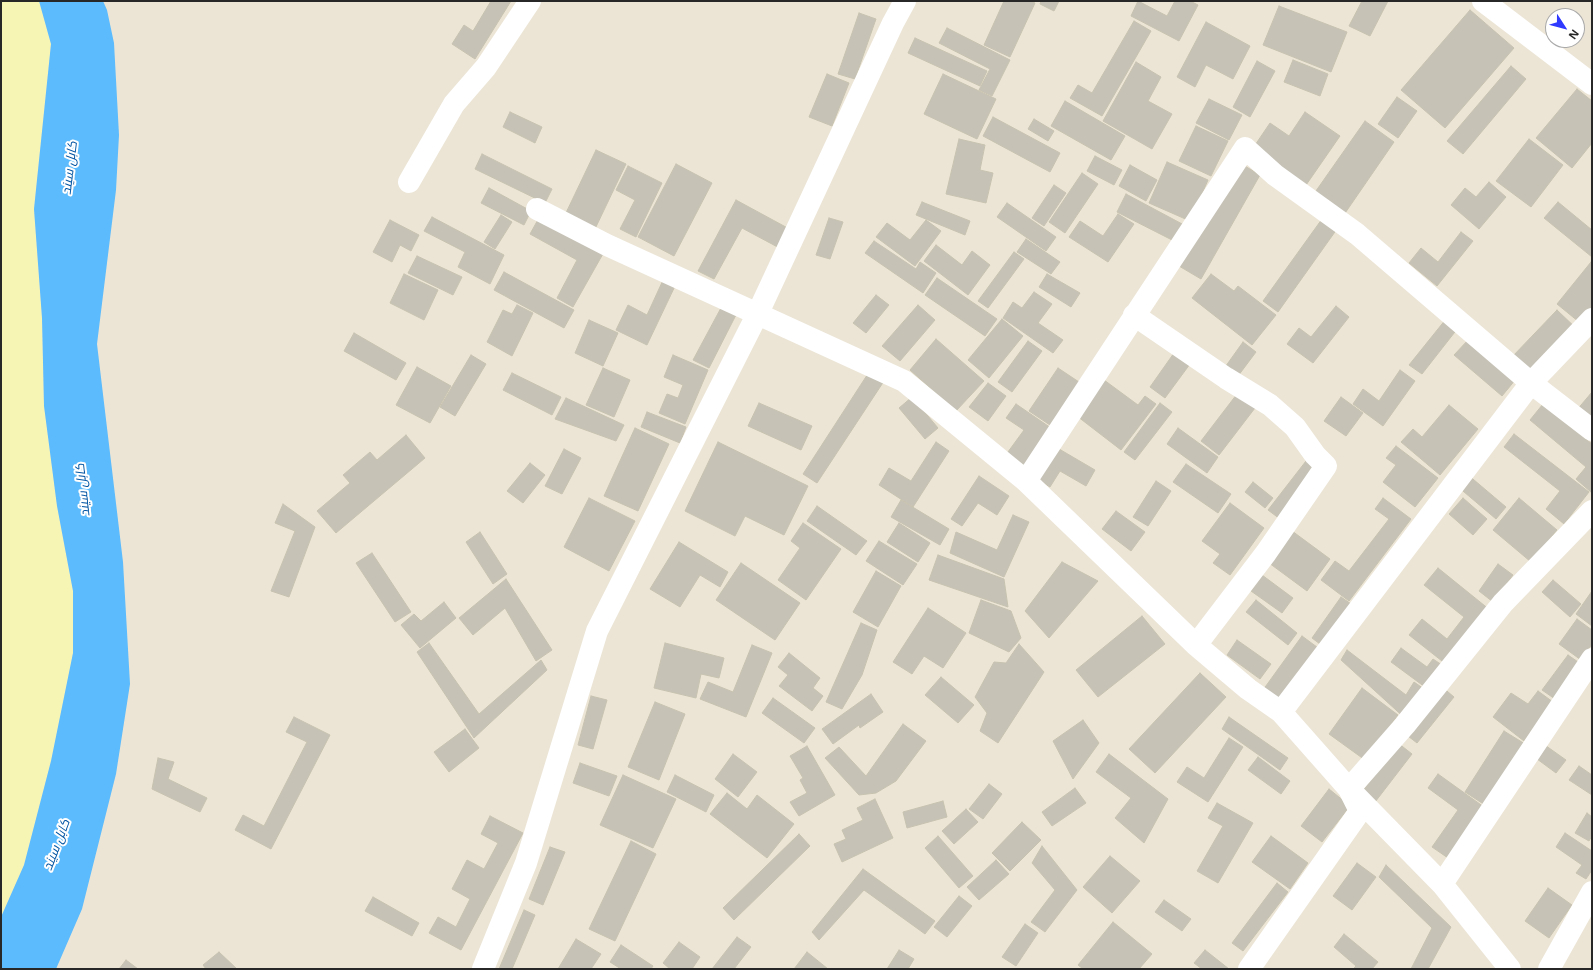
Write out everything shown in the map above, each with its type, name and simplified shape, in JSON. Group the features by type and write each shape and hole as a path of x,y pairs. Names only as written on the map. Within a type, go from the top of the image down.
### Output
{"street":[{"path":"409,182 454,104 486,67 530,1"},
{"path":"482,969 526,863 598,631 757,315 893,23 905,1"},
{"path":"1483,1 1592,84"},
{"path":"1026,481 1245,148 1275,176 1357,234 1531,383 1592,430"},
{"path":"537,209 607,245 904,381 1026,481 1196,645 1248,689 1281,712 1349,789 1442,884 1510,969"},
{"path":"1134,315 1226,378 1270,405 1295,427 1315,455 1326,466 1266,553 1196,645"},
{"path":"1281,712 1531,383 1592,319"},
{"path":"1349,789 1405,725 1503,603 1592,511"},
{"path":"1442,884 1592,659"},
{"path":"1248,969 1360,811 1349,789"},
{"path":"1549,969 1592,892"}],"sand":[{"path":"1,1 39,1 51,44 34,209 42,318 44,406 57,506 73,591 73,653 51,761 24,865 1,917"}],"water":[{"name":"کابل سيند","path":"39,1 103,1 107,10 114,43 119,135 116,190 97,344 123,562 130,684 116,774 82,909 56,969 1,969 1,917 24,865 51,761 73,653 73,591 57,506 44,406 42,318 34,209 51,44"}],"building":[{"path":"491,1 511,1 475,59 452,44 464,25 473,31"},
{"path":"1004,1 1030,1 1035,3 1010,57 984,45"},
{"path":"1041,1 1059,1 1054,11 1040,4"},
{"path":"1138,1 1167,16 1175,1 1190,1 1198,5 1179,41 1131,16"},
{"path":"1362,1 1388,1 1370,36 1349,26"},
{"path":"1279,6 1347,32 1331,72 1263,45"},
{"path":"1470,10 1514,48 1445,128 1401,90"},
{"path":"859,13 876,19 855,79 838,74"},
{"path":"1134,21 1151,31 1102,116 1070,98 1078,85 1092,93"},
{"path":"1206,22 1250,46 1233,79 1206,65 1195,87 1177,77"},
{"path":"947,28 1010,60 992,96 979,90 990,69 939,43"},
{"path":"915,38 987,71 980,86 908,53"},
{"path":"1293,60 1328,74 1320,96 1284,82"},
{"path":"1257,61 1275,71 1250,117 1233,107"},
{"path":"1136,62 1161,77 1148,101 1172,114 1152,149 1103,121"},
{"path":"1511,66 1526,79 1463,154 1447,141"},
{"path":"827,74 849,83 832,126 809,117"},
{"path":"943,74 996,99 977,139 924,114"},
{"path":"1577,89 1592,101 1592,143 1572,168 1536,138"},
{"path":"1397,97 1417,111 1398,138 1378,124"},
{"path":"1209,99 1242,115 1229,140 1196,123"},
{"path":"1065,101 1125,136 1111,160 1051,126"},
{"path":"510,112 542,127 535,143 503,127"},
{"path":"1305,112 1340,136 1304,188 1251,151 1270,123 1289,136"},
{"path":"993,117 1060,153 1050,172 983,136"},
{"path":"1034,119 1054,131 1048,141 1028,129"},
{"path":"1365,121 1394,142 1341,219 1311,198"},
{"path":"1196,126 1228,141 1211,176 1179,161"},
{"path":"959,139 985,145 980,170 993,173 986,203 946,194"},
{"path":"1529,139 1563,165 1531,207 1496,181"},
{"path":"596,150 626,164 594,231 564,217"},
{"path":"482,154 552,189 545,203 475,169"},
{"path":"1095,156 1122,170 1114,185 1087,171"},
{"path":"1167,162 1208,180 1190,221 1149,203"},
{"path":"1238,162 1260,175 1201,279 1179,266"},
{"path":"676,164 712,183 674,256 638,237"},
{"path":"1130,165 1157,180 1146,201 1119,186"},
{"path":"628,166 662,183 636,237 620,229 635,200 616,190"},
{"path":"1082,173 1098,184 1065,233 1049,222"},
{"path":"1489,182 1506,197 1479,229 1451,205 1465,188 1476,197"},
{"path":"1054,185 1066,193 1044,226 1032,218"},
{"path":"489,188 531,211 524,225 481,203"},
{"path":"1126,194 1184,225 1174,241 1117,212"},
{"path":"736,200 795,232 785,251 742,228 714,279 698,271"},
{"path":"922,202 970,221 965,235 916,215"},
{"path":"1558,202 1592,230 1592,257 1544,218"},
{"path":"1007,203 1056,237 1046,251 997,217"},
{"path":"1118,214 1134,224 1108,262 1069,237 1080,221 1103,236"},
{"path":"501,215 512,222 495,249 484,242"},
{"path":"540,216 604,252 573,307 557,298 577,260 530,234"},
{"path":"432,217 504,255 490,284 458,267 465,252 424,231"},
{"path":"829,218 843,222 830,259 816,255"},
{"path":"1322,219 1337,229 1278,312 1263,301"},
{"path":"390,220 419,235 411,251 400,245 392,262 373,252"},
{"path":"926,220 941,231 915,266 876,237 887,223 910,240"},
{"path":"1461,232 1473,241 1437,286 1409,263 1421,248 1438,262"},
{"path":"1026,239 1060,262 1051,274 1017,252"},
{"path":"874,241 916,269 920,262 936,273 923,293 865,253"},
{"path":"936,245 962,265 972,251 990,265 968,295 924,261"},
{"path":"1014,252 1024,259 988,308 978,301"},
{"path":"417,256 462,277 453,295 408,273"},
{"path":"1591,262 1592,306 1579,322 1557,304"},
{"path":"504,272 574,310 564,328 494,290"},
{"path":"404,274 438,290 424,320 390,303"},
{"path":"1047,274 1080,293 1071,307 1039,287"},
{"path":"1211,274 1234,291 1238,286 1276,315 1252,345 1192,298"},
{"path":"664,278 676,284 647,345 616,330 628,305 647,315"},
{"path":"937,278 997,319 985,336 925,295"},
{"path":"1034,292 1052,304 1038,323 1063,340 1053,353 1003,318 1013,302 1022,308"},
{"path":"876,295 889,305 866,333 853,323"},
{"path":"517,305 533,313 512,356 487,342 503,310 512,314"},
{"path":"918,305 935,320 900,361 882,346"},
{"path":"722,306 737,313 709,368 693,360"},
{"path":"1336,306 1349,317 1313,363 1287,344 1299,328 1311,337"},
{"path":"1557,310 1579,331 1533,377 1512,357"},
{"path":"1002,319 1023,336 989,378 968,360"},
{"path":"1446,319 1458,328 1422,374 1409,365"},
{"path":"589,320 618,333 603,366 575,353"},
{"path":"354,333 406,363 396,380 344,351"},
{"path":"936,339 984,381 956,411 910,370"},
{"path":"1469,339 1516,379 1502,396 1454,355"},
{"path":"1028,341 1042,351 1012,392 998,382"},
{"path":"1243,342 1256,352 1235,380 1223,370"},
{"path":"1174,353 1190,364 1165,398 1150,387"},
{"path":"471,355 486,364 455,416 440,407"},
{"path":"673,355 708,370 685,424 659,413 667,394 678,398 683,385 664,377"},
{"path":"417,367 451,386 430,423 396,405"},
{"path":"603,368 630,380 614,417 586,405"},
{"path":"1058,368 1079,382 1050,425 1029,411"},
{"path":"871,369 886,378 817,483 803,474"},
{"path":"1400,370 1415,381 1383,426 1353,404 1363,389 1379,401"},
{"path":"512,373 561,397 552,415 503,390"},
{"path":"1100,377 1138,405 1145,396 1156,404 1121,450 1073,413"},
{"path":"988,383 1006,396 988,421 969,407"},
{"path":"1592,392 1592,424 1576,411"},
{"path":"1237,394 1255,408 1219,455 1201,441"},
{"path":"912,397 938,428 925,439 899,408"},
{"path":"1341,397 1363,413 1346,436 1324,421"},
{"path":"566,398 624,425 616,441 555,419"},
{"path":"759,403 812,426 801,450 748,426"},
{"path":"1160,403 1172,412 1135,460 1124,452"},
{"path":"1016,404 1051,428 1023,468 1005,456 1024,430 1006,418"},
{"path":"1543,404 1592,444 1592,493 1576,479 1586,467 1530,420"},
{"path":"1449,405 1478,429 1440,475 1401,442 1413,429 1422,437"},
{"path":"647,412 686,427 680,443 641,427"},
{"path":"635,428 669,444 638,511 604,496"},
{"path":"1178,428 1218,457 1207,473 1167,444"},
{"path":"1514,434 1589,492 1564,524 1546,509 1560,491 1504,447"},
{"path":"406,435 425,458 336,533 317,511 350,483 343,475 370,452 377,460"},
{"path":"718,442 808,486 784,535 745,516 735,536 685,511"},
{"path":"936,442 949,451 913,507 879,485 889,468 911,481"},
{"path":"1054,446 1095,470 1086,486 1060,471 1050,487 1035,478"},
{"path":"1396,446 1438,478 1415,507 1383,482 1396,465 1386,458"},
{"path":"564,449 581,458 562,494 545,486"},
{"path":"1306,461 1318,470 1280,519 1268,510"},
{"path":"530,463 545,475 523,503 507,491"},
{"path":"1186,464 1231,494 1218,513 1173,482"},
{"path":"1467,474 1506,507 1496,519 1457,486"},
{"path":"979,476 1009,496 997,515 978,503 962,526 951,519"},
{"path":"1156,481 1171,491 1148,526 1133,517"},
{"path":"1253,482 1273,498 1265,508 1245,492"},
{"path":"589,498 635,521 609,571 564,547"},
{"path":"1383,498 1411,519 1349,601 1321,580 1335,561 1349,571 1389,519 1375,509"},
{"path":"1463,498 1487,519 1473,535 1449,514"},
{"path":"1519,498 1557,530 1531,562 1493,530"},
{"path":"901,500 949,529 940,545 891,517"},
{"path":"1230,503 1264,528 1230,575 1213,563 1220,554 1202,541"},
{"path":"283,504 315,527 289,597 271,591 295,531 275,523"},
{"path":"817,506 867,541 856,555 807,521"},
{"path":"1116,511 1145,532 1131,551 1102,529"},
{"path":"1013,515 1029,522 1004,577 950,553 956,532 997,550"},
{"path":"803,523 841,549 806,600 778,580 800,548 791,541"},
{"path":"899,523 930,543 918,562 887,542"},
{"path":"1288,528 1330,559 1307,591 1265,560"},
{"path":"480,532 507,574 493,584 466,542"},
{"path":"879,541 917,564 903,585 866,561"},
{"path":"679,542 728,572 720,587 700,575 680,607 650,589"},
{"path":"372,553 411,612 395,622 356,563"},
{"path":"938,555 1004,579 1008,607 929,580"},
{"path":"1062,562 1098,581 1049,638 1025,611"},
{"path":"741,563 800,603 775,640 716,600"},
{"path":"1498,564 1513,575 1493,602 1479,591"},
{"path":"1438,568 1490,610 1447,665 1409,635 1422,619 1447,639 1464,617 1424,585"},
{"path":"876,571 901,586 878,627 853,612"},
{"path":"1262,575 1293,598 1282,613 1251,591"},
{"path":"506,579 552,650 536,661 505,608 473,635 459,618"},
{"path":"1553,580 1581,604 1570,617 1542,592"},
{"path":"1592,591 1592,626 1576,614"},
{"path":"1341,597 1354,606 1324,647 1312,638"},
{"path":"981,600 1011,611 1021,638 1009,652 969,633"},
{"path":"1256,600 1297,633 1288,645 1246,612"},
{"path":"444,602 456,618 420,648 401,625 414,614 421,621"},
{"path":"928,608 966,633 943,668 924,656 912,674 893,662"},
{"path":"1142,616 1165,644 1098,697 1076,670"},
{"path":"1577,619 1592,630 1592,644 1581,660 1559,644"},
{"path":"861,623 877,630 862,675 842,709 826,702"},
{"path":"1302,636 1321,650 1282,704 1263,690"},
{"path":"1237,640 1271,664 1260,679 1227,655"},
{"path":"429,643 479,714 541,660 547,670 474,738 417,652"},
{"path":"665,643 724,658 719,678 701,674 696,698 654,688"},
{"path":"1019,644 1044,672 998,743 980,731 987,713 975,697 994,662 1006,663"},
{"path":"752,645 772,653 746,717 700,699 708,682 733,692"},
{"path":"1401,648 1427,667 1433,659 1445,667 1429,690 1391,662"},
{"path":"1347,650 1406,695 1414,682 1427,691 1407,720 1341,660"},
{"path":"789,653 820,678 813,688 823,696 812,711 779,686 788,675 778,667"},
{"path":"1568,655 1581,664 1555,699 1542,690"},
{"path":"1200,673 1226,697 1155,773 1129,749"},
{"path":"941,677 974,705 958,723 925,695"},
{"path":"1441,686 1454,697 1417,743 1404,733"},
{"path":"1362,688 1398,715 1365,760 1329,734"},
{"path":"1538,691 1553,702 1524,741 1493,717 1511,693 1528,704"},
{"path":"871,694 883,712 860,728 859,725 833,744 822,729"},
{"path":"591,696 607,700 593,749 578,745"},
{"path":"773,698 815,728 804,743 762,713"},
{"path":"655,702 685,714 659,780 628,767"},
{"path":"294,717 330,735 271,849 235,830 243,815 264,826 307,742 286,732"},
{"path":"1229,717 1288,758 1280,770 1222,729"},
{"path":"1083,720 1099,743 1073,779 1053,741"},
{"path":"903,724 926,741 896,781 876,793 859,795 825,758 839,747 866,776"},
{"path":"465,729 479,748 449,772 434,752"},
{"path":"1504,731 1525,744 1485,805 1465,792"},
{"path":"1229,738 1243,747 1208,802 1177,782 1187,767 1204,778"},
{"path":"1398,743 1412,754 1372,806 1359,796"},
{"path":"1542,743 1566,760 1556,773 1533,756"},
{"path":"807,746 835,795 799,816 790,802 807,793 800,780 803,778 790,756"},
{"path":"733,754 757,772 738,797 715,779"},
{"path":"1109,754 1168,799 1144,843 1115,818 1131,798 1096,772"},
{"path":"1258,757 1290,781 1281,794 1248,770"},
{"path":"158,758 174,762 168,779 207,798 200,812 152,789"},
{"path":"580,763 617,776 609,796 573,783"},
{"path":"1579,766 1592,775 1592,795 1569,780"},
{"path":"1438,774 1484,807 1448,858 1432,847 1458,810 1428,788"},
{"path":"623,775 676,799 653,848 600,825"},
{"path":"675,775 714,795 706,812 667,792"},
{"path":"989,784 1002,794 983,819 969,809"},
{"path":"1075,788 1086,803 1052,826 1042,812"},
{"path":"1329,789 1350,806 1322,842 1301,826"},
{"path":"727,793 747,809 757,795 794,824 767,858 710,814"},
{"path":"875,799 893,838 842,862 834,844 846,839 842,830 863,820 857,808"},
{"path":"943,801 947,817 907,828 903,812"},
{"path":"1217,803 1253,823 1218,883 1197,871 1223,826 1208,818"},
{"path":"966,809 978,822 954,844 942,831"},
{"path":"1587,813 1592,817 1592,836 1589,841 1575,833"},
{"path":"490,816 523,833 461,950 429,933 438,917 456,927 470,899 452,889 467,860 484,869 498,843 481,834"},
{"path":"1022,822 1041,840 1010,871 992,853"},
{"path":"1565,833 1592,851 1592,870 1586,879 1576,873 1582,865 1556,847"},
{"path":"799,834 810,846 734,920 723,908"},
{"path":"938,836 973,876 959,888 925,848"},
{"path":"1271,836 1308,863 1290,889 1252,862"},
{"path":"631,841 656,854 615,941 589,929"},
{"path":"1042,846 1077,890 1045,932 1031,922 1055,890 1032,863"},
{"path":"550,847 565,852 543,905 529,899"},
{"path":"1110,856 1140,881 1112,913 1083,887"},
{"path":"996,860 1009,874 979,900 967,887"},
{"path":"1357,863 1376,877 1352,910 1333,896"},
{"path":"1386,865 1451,927 1428,969 1411,969 1432,928 1379,877"},
{"path":"863,869 935,921 925,934 864,890 819,940 812,932"},
{"path":"1277,883 1288,892 1243,951 1232,943"},
{"path":"1548,888 1572,905 1549,938 1525,921"},
{"path":"959,896 972,906 947,937 934,927"},
{"path":"373,897 419,923 412,936 365,911"},
{"path":"1164,900 1191,919 1182,931 1155,912"},
{"path":"524,910 535,915 512,969 499,969"},
{"path":"1113,922 1152,954 1139,969 1083,969 1078,965"},
{"path":"1025,924 1038,933 1016,966 1002,957"},
{"path":"1344,934 1378,962 1372,969 1353,969 1356,966 1334,947"},
{"path":"737,937 751,947 734,969 712,969"},
{"path":"576,939 601,954 591,969 558,969"},
{"path":"679,942 700,957 692,969 670,969 663,963"},
{"path":"621,945 653,966 651,969 621,969 610,962"},
{"path":"899,950 914,959 908,969 887,969"},
{"path":"1205,950 1229,969 1202,969 1194,963"},
{"path":"219,952 237,969 206,969 203,965"},
{"path":"807,952 828,969 794,969"},
{"path":"126,960 138,969 119,969"}]}
